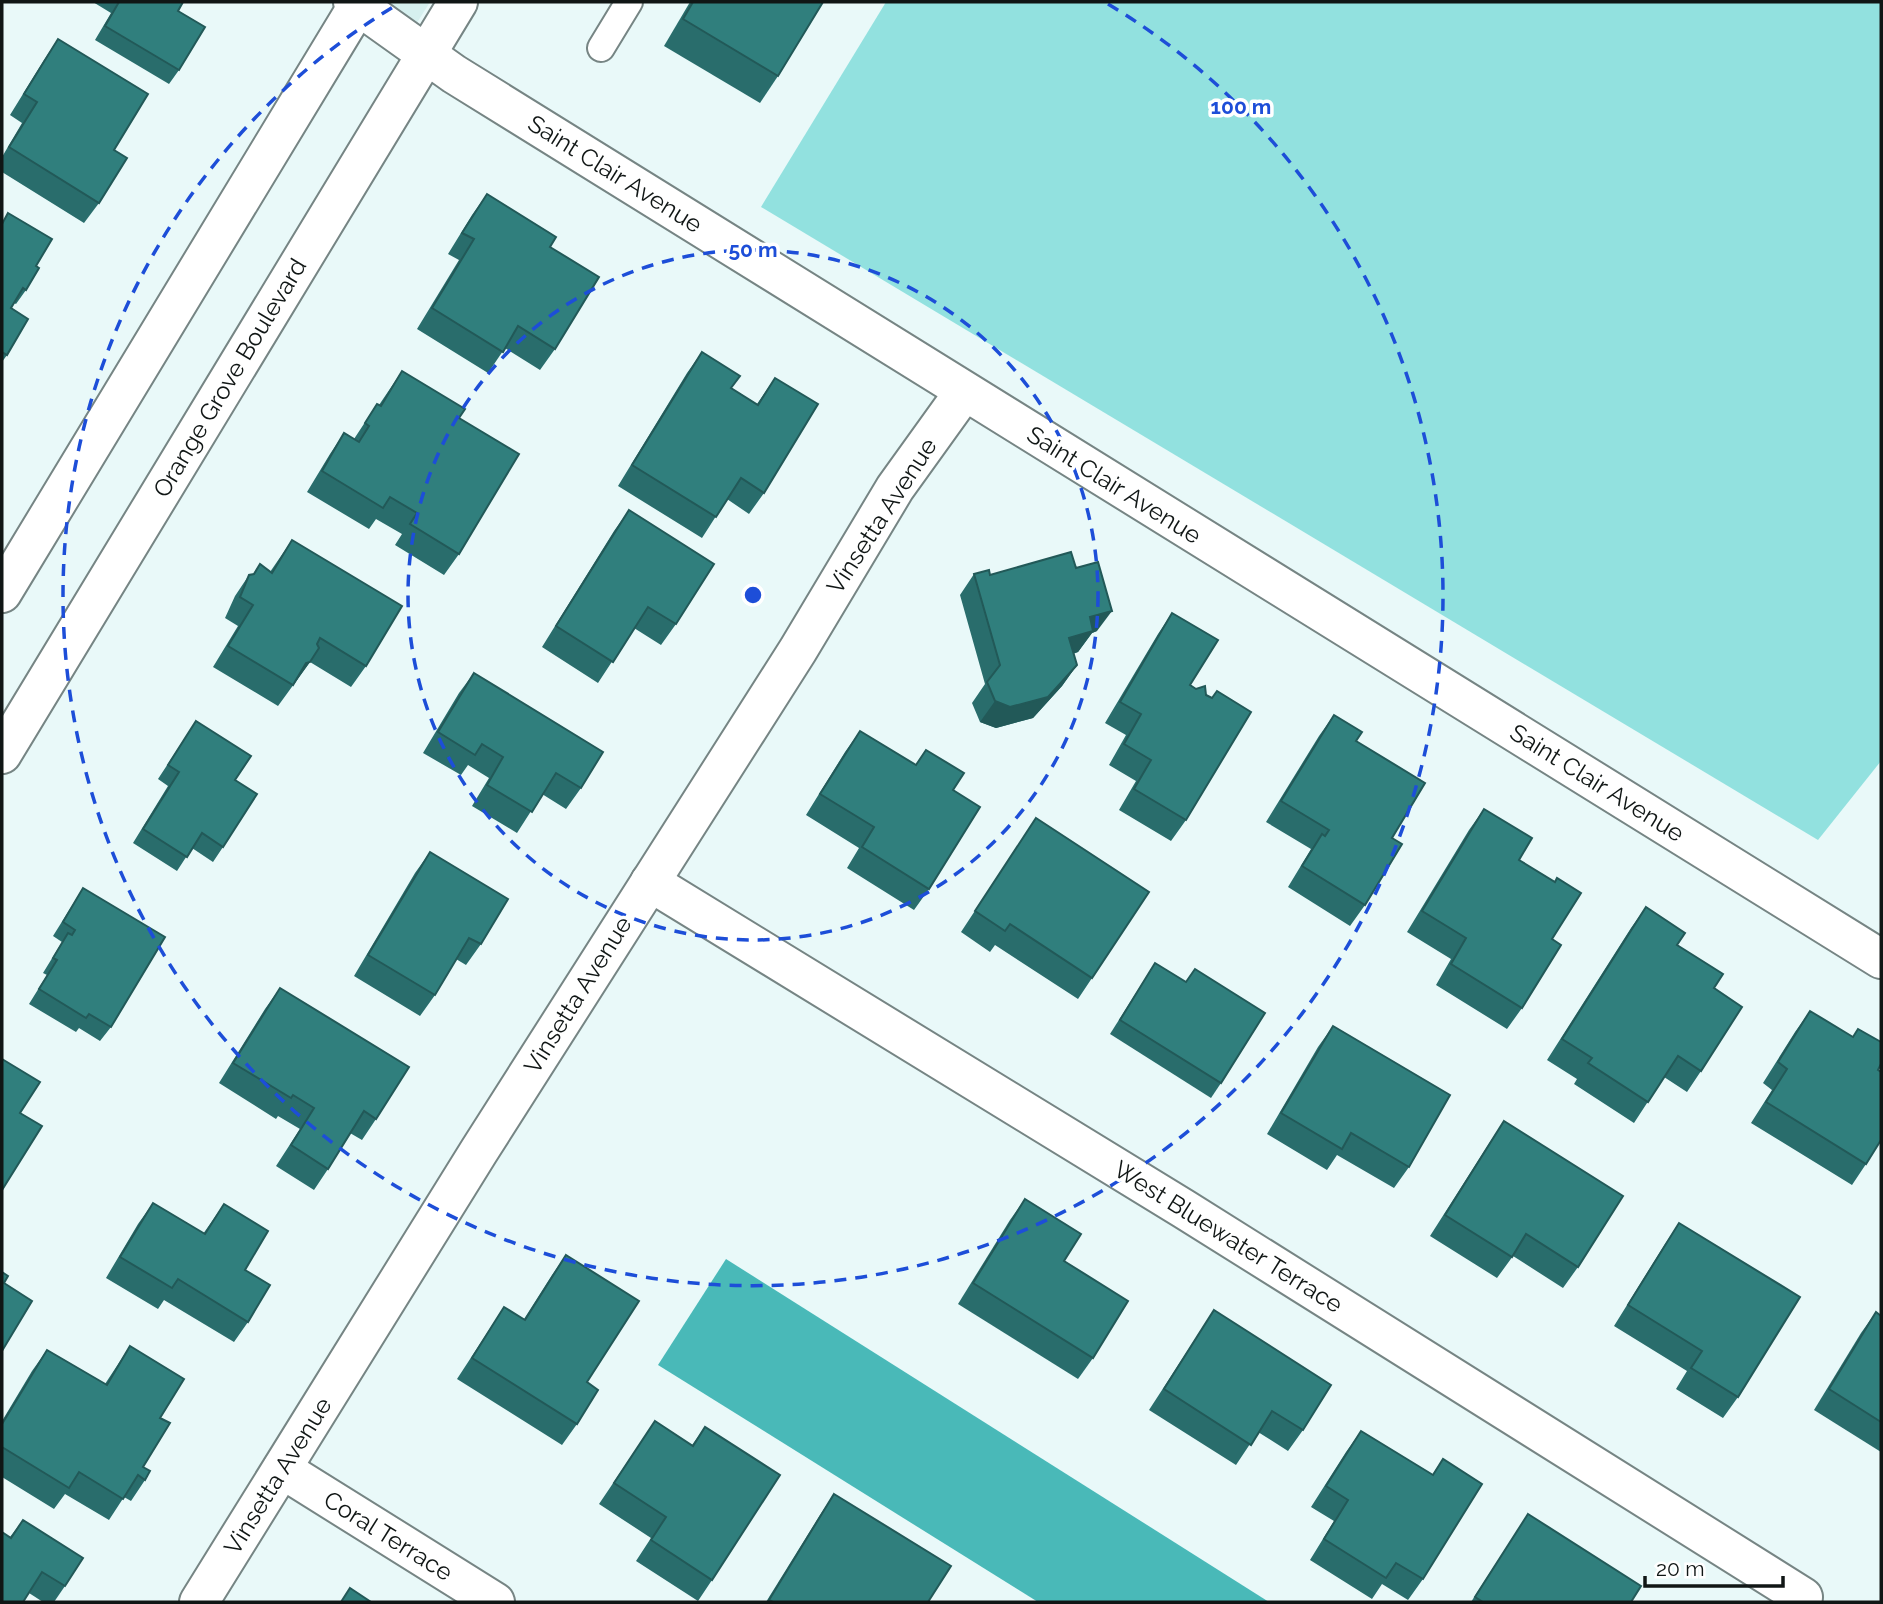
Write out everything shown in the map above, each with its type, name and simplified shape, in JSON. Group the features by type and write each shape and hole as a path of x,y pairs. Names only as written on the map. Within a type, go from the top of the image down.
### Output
{"street":[{"name":"Orange Grove Boulevard","path":"2,754 458,2"},
{"name":"Saint Clair Avenue","path":"357,3 426,56 964,392 1881,958"},
{"path":"2,593 357,3"},
{"name":"Vinsetta Avenue","path":"199,1602 486,1139 798,650 895,488 964,392"},
{"name":"West Bluewater Terrace","path":"650,882 1184,1209 1803,1597"},
{"name":"Coral Terrace","path":"282,1469 495,1602"}],"lane":[{"path":"601,48 629,2"}],"shaded area":[{"path":"388,2 430,2 408,37 382,12"},
{"path":"886,2 1881,2 1881,761 1818,840 761,207"},
{"path":"726,1259 1269,1602 1038,1602 658,1365"}],"building":[{"path":"119,2 183,2 178,11 205,27 179,70 105,26"},
{"path":"693,2 823,2 778,76 683,19"},
{"path":"58,39 148,94 114,150 127,158 99,203 9,147 37,102 24,94"},
{"path":"487,194 556,237 550,247 599,277 555,349 518,326 503,352 432,308 474,239 462,233"},
{"path":"8,213 52,239 26,290 23,288 11,308 28,319 7,355 2,352 2,224"},
{"path":"702,352 740,376 731,388 758,405 775,378 818,404 764,493 741,478 716,517 632,465"},
{"path":"402,371 465,409 459,418 519,454 459,554 410,524 417,513 390,497 383,508 322,471 344,433 359,442 369,426 365,423 377,404 381,406"},
{"path":"629,510 714,564 676,624 648,607 613,662 556,626"},
{"path":"292,540 402,606 366,666 320,638 317,644 319,648 293,685 228,646 253,605 240,597 249,575 254,574 260,564 272,573"},
{"path":"1071,552 1076,568 1098,562 1112,611 1090,617 1093,631 1069,638 1077,665 1048,697 1010,707 995,701 987,682 1000,665 974,574 989,570 990,575"},
{"path":"1172,613 1218,640 1190,685 1196,689 1205,686 1206,695 1212,698 1217,691 1251,712 1186,820 1134,789 1151,760 1124,744 1141,714 1120,702"},
{"path":"474,673 603,752 581,788 556,773 532,812 487,785 503,757 482,744 475,755 438,732"},
{"path":"1334,715 1362,732 1356,741 1425,783 1392,838 1402,844 1365,905 1302,866 1322,834 1325,836 1329,830 1281,801"},
{"path":"196,721 251,756 235,780 257,794 223,847 202,833 187,857 143,829 179,772 168,765"},
{"path":"860,731 916,765 926,750 964,773 953,790 980,807 929,889 862,847 874,827 820,794"},
{"path":"1484,809 1532,838 1519,860 1555,882 1557,878 1581,893 1552,939 1561,945 1522,1008 1451,964 1466,938 1422,911"},
{"path":"1036,818 1149,892 1092,978 1010,924 1005,931 975,911"},
{"path":"430,852 508,899 481,944 469,938 435,995 368,955"},
{"path":"83,888 165,937 111,1027 89,1014 86,1018 39,989 57,960 53,958 68,933 72,935 75,930 63,922"},
{"path":"1646,907 1685,933 1677,945 1723,974 1714,988 1742,1007 1701,1071 1678,1056 1648,1102 1588,1063 1592,1058 1562,1039"},
{"path":"1155,963 1186,982 1195,969 1265,1013 1221,1083 1120,1020"},
{"path":"280,988 409,1067 376,1119 364,1111 328,1169 291,1145 314,1108 293,1095 291,1098 233,1063"},
{"path":"1810,1011 1853,1037 1858,1029 1881,1042 1881,1064 1878,1070 1881,1072 1881,1140 1866,1164 1766,1102 1787,1069 1778,1062"},
{"path":"1333,1026 1450,1095 1409,1167 1351,1133 1342,1149 1281,1113"},
{"path":"2,1059 40,1082 20,1113 42,1126 2,1190"},
{"path":"1504,1121 1623,1196 1578,1267 1526,1234 1512,1257 1445,1215"},
{"path":"1025,1199 1081,1234 1064,1261 1128,1301 1093,1358 973,1283"},
{"path":"153,1203 205,1234 224,1204 268,1231 245,1270 270,1285 248,1322 178,1279 172,1288 120,1257"},
{"path":"1679,1223 1800,1297 1738,1397 1691,1368 1702,1351 1628,1305"},
{"path":"566,1255 639,1301 587,1382 598,1390 577,1424 472,1358 504,1307 525,1320"},
{"path":"2,1272 8,1276 4,1283 32,1301 2,1351"},
{"path":"1214,1310 1331,1385 1303,1430 1272,1411 1251,1445 1164,1389"},
{"path":"1876,1312 1881,1316 1881,1422 1829,1389"},
{"path":"130,1346 184,1379 160,1418 170,1423 143,1467 150,1471 145,1480 138,1475 123,1499 79,1472 69,1488 2,1447 2,1424 47,1350 107,1385"},
{"path":"655,1421 693,1446 705,1427 780,1475 712,1580 651,1540 666,1517 614,1483"},
{"path":"1361,1431 1433,1475 1443,1459 1482,1484 1423,1579 1396,1563 1386,1578 1324,1539 1348,1500 1326,1486"},
{"path":"834,1494 951,1566 928,1602 769,1600"},
{"path":"1528,1514 1641,1586 1631,1602 1483,1602 1475,1597"},
{"path":"23,1520 83,1558 65,1586 42,1572 23,1602 2,1602 2,1532 11,1538"},
{"path":"350,1588 371,1602 341,1602"}]}
